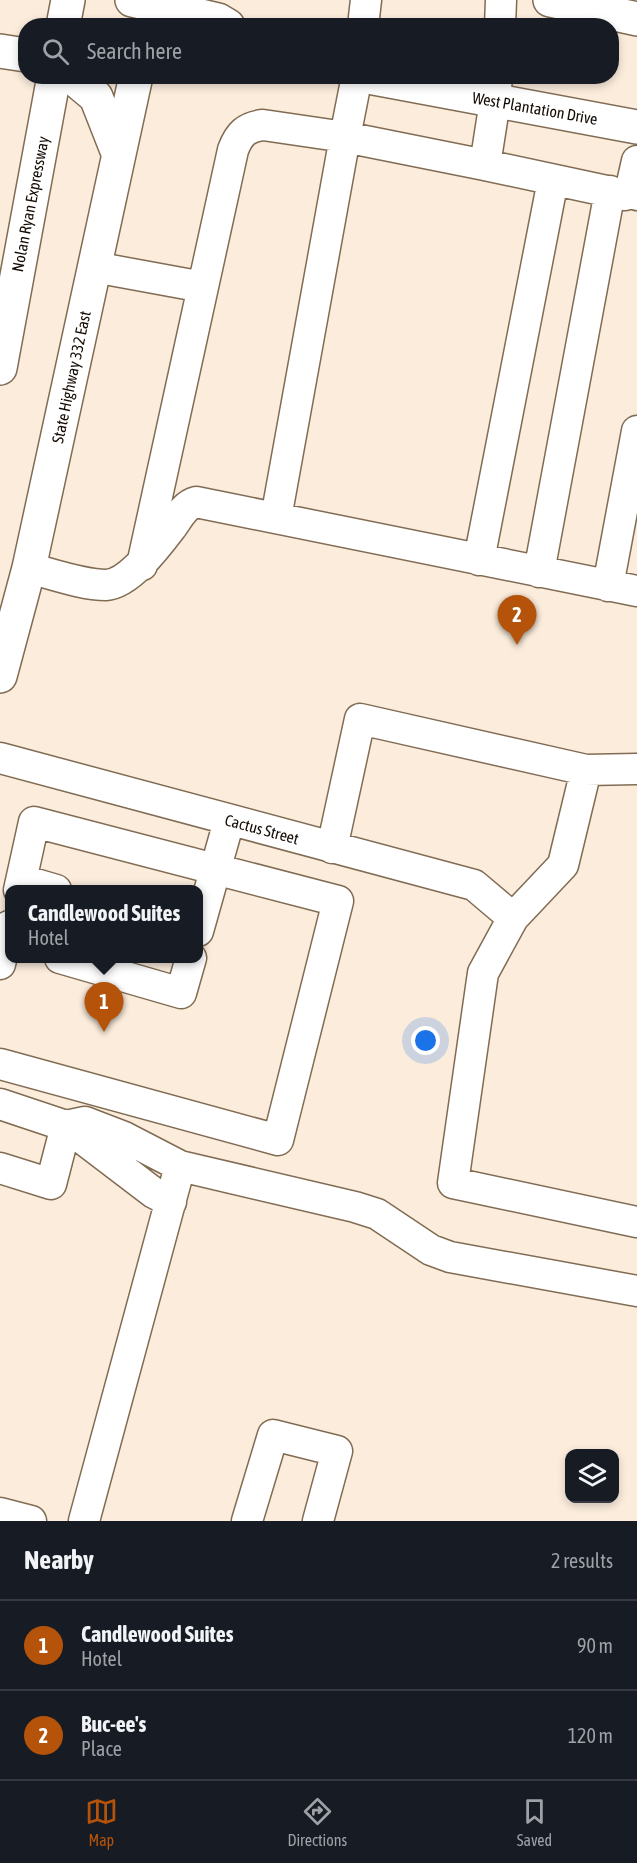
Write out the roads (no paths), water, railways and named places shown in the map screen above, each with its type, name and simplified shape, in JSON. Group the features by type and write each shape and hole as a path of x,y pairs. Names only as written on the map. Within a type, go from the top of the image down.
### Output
{"main road":[{"path":"65,18 68,0"},
{"path":"550,0 637,19"},
{"path":"147,7 207,18"},
{"path":"0,51 18,54"},
{"name":"Nolan Ryan Expressway","path":"0,368 53,84"},
{"path":"81,84 96,97 118,153"},
{"name":"State Highway 332 East","path":"0,676 29,568 134,84"},
{"name":"West Plantation Drive","path":"445,84 496,89 637,127"}],"street":[{"path":"364,18 366,0"},
{"path":"500,18 501,0"},
{"path":"276,518 355,84"},
{"path":"485,165 496,89"},
{"path":"141,565 238,137 253,126 263,125 345,137 627,193"},
{"path":"539,572 627,193 637,161"},
{"path":"479,560 553,180"},
{"path":"94,267 203,287"},
{"path":"608,586 637,431"},
{"path":"29,568 106,585 114,583 141,565 191,503 196,502 637,591"},
{"path":"332,848 360,719 586,770 637,769"},
{"name":"Cactus Street","path":"0,758 474,885 513,918"},
{"path":"586,770 563,865 513,918 483,973 453,1183 637,1222"},
{"path":"203,915 229,820"},
{"path":"0,1064 278,1140 338,901 34,822 20,885"},
{"path":"77,963 181,993 190,963"},
{"path":"0,1104 66,1126 154,1193 171,1202"},
{"path":"66,1126 85,1122 124,1137 180,1167 377,1214 431,1250 450,1257 637,1291"},
{"path":"0,1168 51,1184 66,1126"},
{"path":"130,1174 144,1147"},
{"path":"84,1521 180,1167"},
{"path":"247,1521 273,1435 337,1451 318,1521"},
{"path":"0,1513 31,1521"}],"place":[{"name":"Buc-ee's","path":"517,645"},
{"name":"Candlewood Suites","path":"104,1032"}]}
